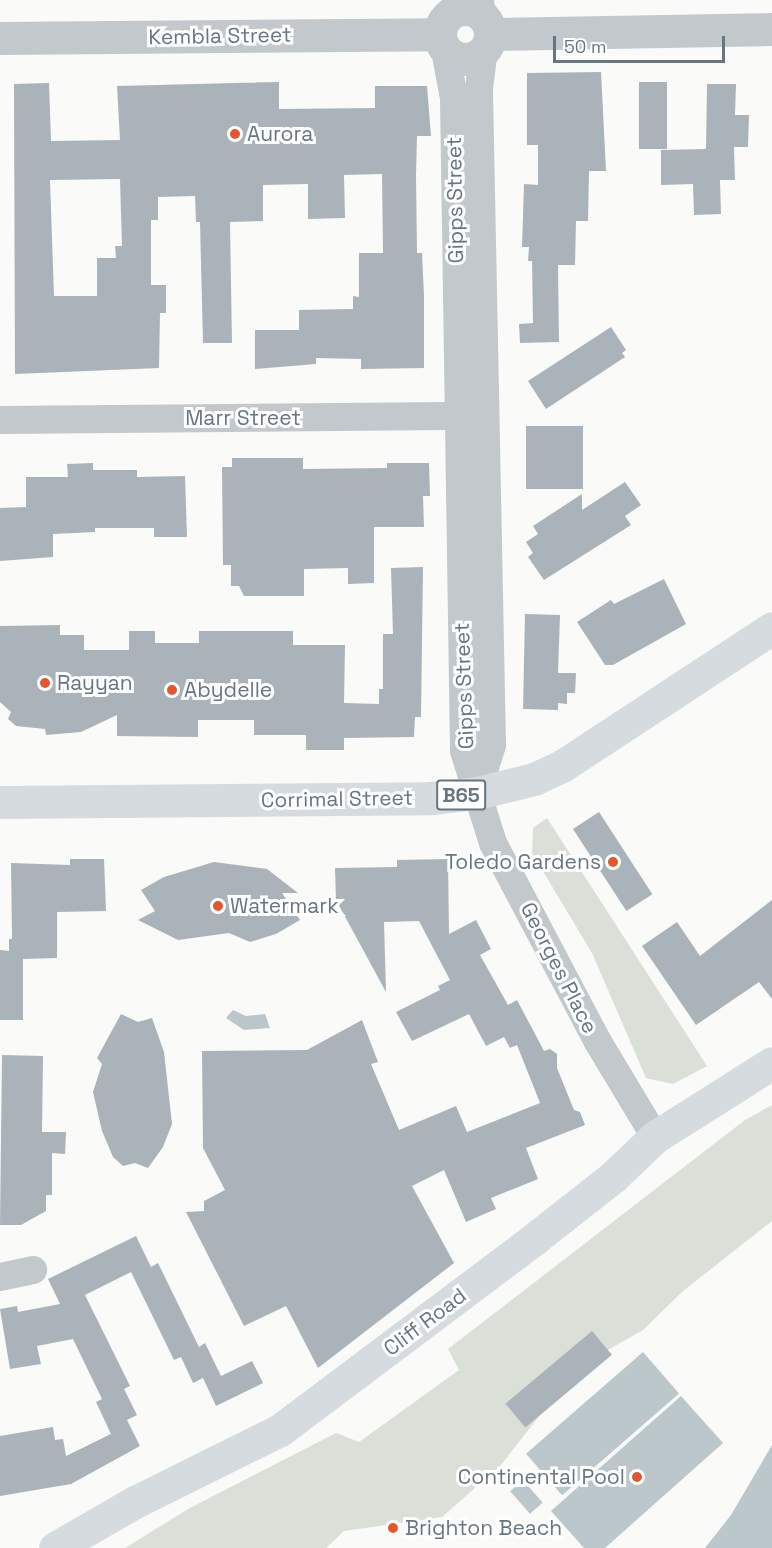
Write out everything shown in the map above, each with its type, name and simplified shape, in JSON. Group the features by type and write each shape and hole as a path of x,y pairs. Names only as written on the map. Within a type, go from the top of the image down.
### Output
{"main road":[{"name":"Corrimal Street","path":"0,802 430,798 477,793 534,779 562,766 772,628"},
{"name":"Cliff Road","path":"55,1548 135,1502 280,1430 613,1177 655,1137 772,1063"}],"street":[{"path":"442,42 445,17 452,12 470,9 484,25 772,29"},
{"name":"Kembla Street","path":"0,38 442,42 466,60 484,25"},
{"name":"Gipps Street","path":"477,793 492,745 479,89 484,25"},
{"name":"Gipps Street","path":"442,42 454,98 457,416 464,751 477,793"},
{"name":"Marr Street","path":"0,420 487,416"},
{"name":"Georges Place","path":"477,793 494,843 598,1042 655,1137"},
{"path":"0,1277 33,1270"}],"shaded area":[{"path":"547,818 707,1066 673,1084 646,1078 592,953 532,853 533,828"},
{"path":"233,1010 246,1016 265,1014 270,1028 244,1030 226,1018"},
{"path":"772,1105 772,1221 683,1291 643,1330 592,1359 547,1406 501,1465 442,1517 344,1531 326,1548 125,1548 188,1509 336,1433 359,1442 459,1370 448,1349 745,1120"},
{"path":"643,1352 679,1394 562,1495 526,1454"},
{"name":"Continental Pool","path":"681,1396 723,1443 605,1548 584,1548 551,1511"},
{"path":"772,1445 772,1548 705,1548 731,1515"},
{"path":"523,1480 543,1503 530,1514 510,1491"}],"building":[{"path":"601,72 606,171 589,171 588,221 576,221 575,265 558,265 559,342 520,343 519,324 533,323 532,261 528,261 529,247 522,247 524,184 538,185 538,145 527,145 527,73"},
{"path":"279,82 279,109 375,108 375,86 427,86 431,136 417,136 416,175 417,253 422,253 424,296 424,368 361,369 361,359 316,358 316,364 255,369 255,330 299,330 299,310 353,309 353,296 359,297 359,253 383,253 382,174 344,175 345,218 308,219 308,184 263,185 263,221 230,222 232,343 203,343 200,222 196,222 195,196 158,197 158,220 151,220 151,285 166,285 166,313 160,313 159,368 15,374 14,84 49,83 51,141 120,140 117,86","holes":["120,179 122,246 115,246 116,258 97,258 97,296 54,296 50,180"]},
{"path":"639,82 667,82 667,149 639,149"},
{"path":"707,84 736,84 735,115 749,115 748,147 734,147 735,180 720,180 721,214 694,215 693,184 661,185 661,150 706,149"},
{"path":"611,327 626,350 622,353 625,357 546,409 528,381"},
{"path":"526,426 583,426 583,489 526,489"},
{"path":"232,458 303,458 303,469 387,468 387,463 429,463 430,496 423,496 424,527 374,527 374,583 348,584 348,568 304,569 304,596 244,596 239,586 231,586 231,565 223,565 222,467 232,467"},
{"path":"93,463 93,470 137,470 137,477 185,476 187,537 154,537 154,528 95,528 95,532 53,534 53,557 0,561 0,508 26,507 26,477 68,477 67,464"},
{"path":"625,482 641,505 625,516 631,525 544,580 528,557 533,553 526,542 538,534 533,526 582,494 582,510"},
{"path":"423,567 421,717 415,717 414,737 344,738 344,750 306,750 306,735 254,735 254,720 198,720 198,737 117,736 117,715 81,732 46,735 45,729 16,726 8,719 11,712 0,702 0,626 60,625 60,635 84,635 84,650 129,650 129,631 155,631 155,643 199,643 199,631 293,631 293,645 345,645 344,703 379,704 379,689 383,689 383,634 393,634 391,568"},
{"path":"664,579 686,624 613,665 605,665 577,622 611,600 614,604"},
{"path":"525,614 560,615 558,673 576,673 575,693 567,693 567,704 558,703 558,710 523,709"},
{"name":"Toledo Gardens","path":"599,812 652,894 626,911 573,829"},
{"path":"70,859 104,859 106,911 57,912 57,958 23,959 23,1020 0,1020 0,950 9,951 9,939 12,939 11,863 70,865"},
{"path":"448,859 449,934 476,920 491,949 480,955 508,1005 517,1000 544,1051 550,1049 557,1054 557,1068 574,1110 580,1112 585,1125 526,1148 538,1179 491,1198 496,1209 466,1222 444,1170 412,1186 454,1263 318,1368 286,1306 244,1326 186,1212 204,1211 204,1201 225,1190 203,1148 202,1051 307,1050 362,1020 378,1062 371,1064 399,1130 456,1106 467,1132 540,1103 517,1045 510,1048 504,1037 486,1046 469,1014 412,1041 396,1012 440,990 438,986 450,980 419,921 384,922 386,992 336,900 335,868 397,867 397,860"},
{"name":"Watermark","path":"214,862 267,869 298,893 282,893 300,920 276,934 250,942 229,933 178,940 138,920 155,911 141,890 164,877"},
{"path":"772,900 772,999 759,982 696,1025 642,946 677,922 700,956"},
{"path":"121,1014 138,1022 152,1018 164,1052 172,1124 163,1147 148,1168 135,1163 123,1166 113,1157 102,1131 93,1092 102,1064 97,1058"},
{"path":"2,1055 43,1056 42,1132 66,1132 65,1154 52,1153 52,1195 46,1195 46,1211 21,1225 0,1225"},
{"path":"136,1236 151,1267 158,1263 199,1347 205,1343 221,1376 252,1361 263,1383 216,1406 203,1378 193,1383 181,1357 174,1360 131,1272 85,1295 130,1386 124,1389 137,1415 127,1420 140,1446 71,1484 0,1496 0,1436 53,1427 55,1440 63,1439 66,1456 111,1434 96,1402 102,1399 73,1339 37,1346 41,1364 10,1369 0,1309 17,1306 18,1312 60,1304 48,1279"},
{"name":"Continental Pool","path":"592,1331 612,1355 525,1427 505,1404"}],"place":[{"name":"Aurora","path":"235,134"},
{"name":"Rayyan","path":"45,683"},
{"name":"Abydelle","path":"172,690"},
{"name":"Toledo Gardens","path":"613,862"},
{"name":"Watermark","path":"218,906"},
{"name":"Continental Pool","path":"637,1477"},
{"name":"Brighton Beach","path":"393,1528"}]}
